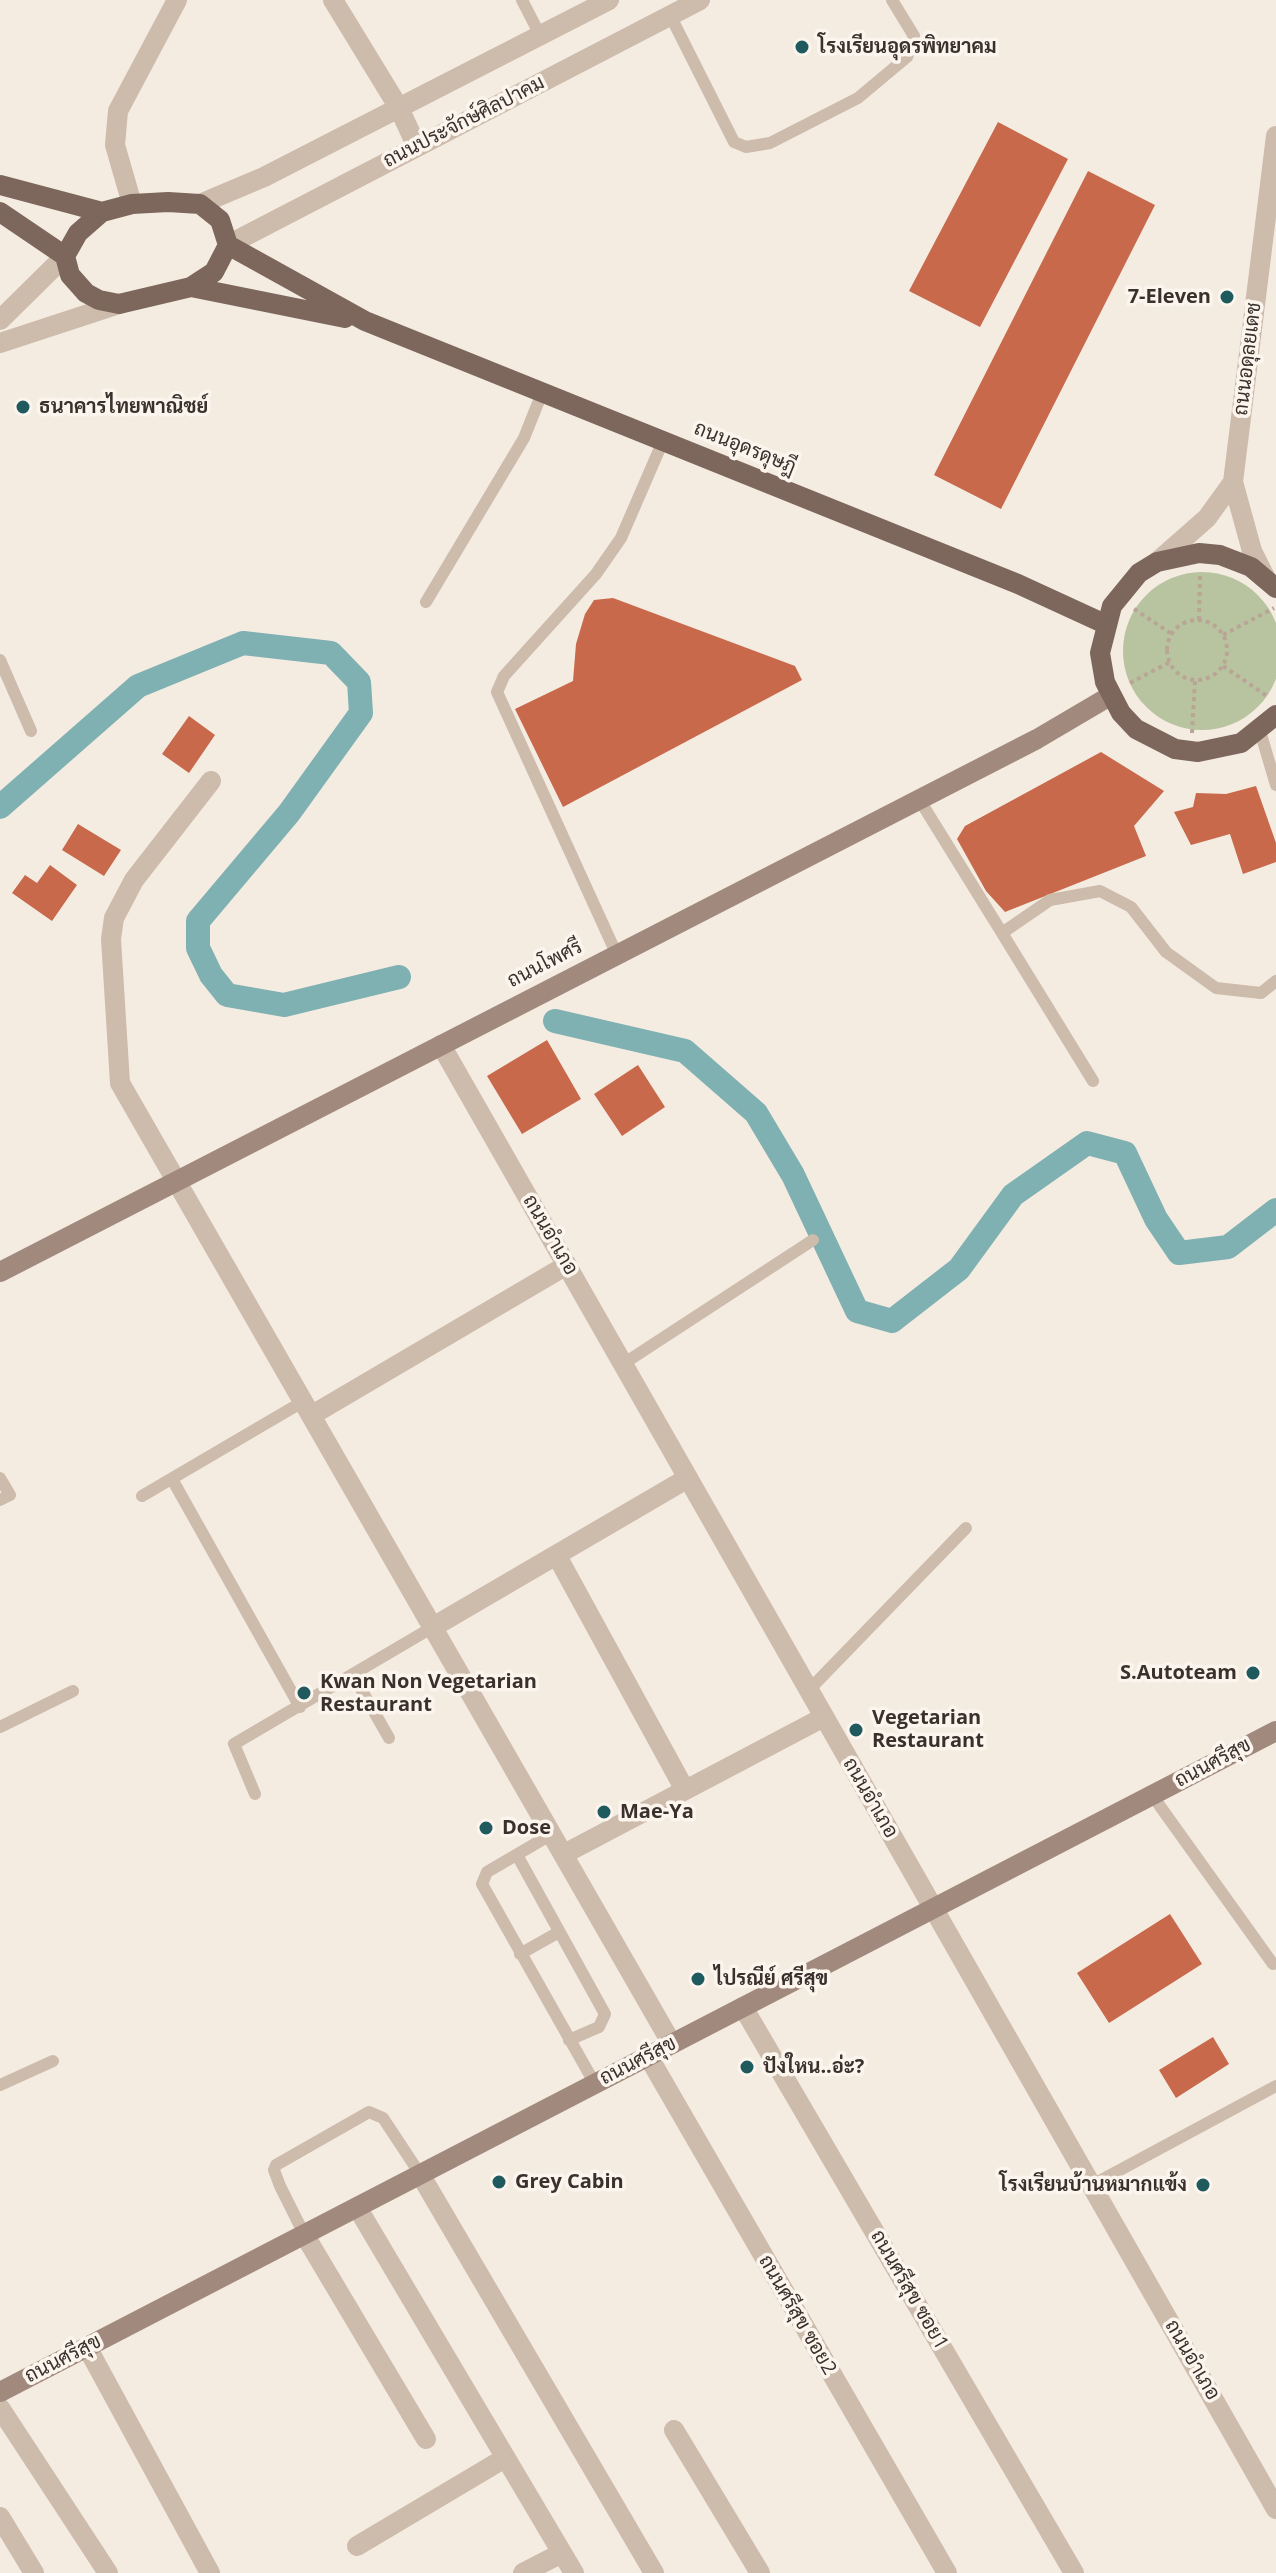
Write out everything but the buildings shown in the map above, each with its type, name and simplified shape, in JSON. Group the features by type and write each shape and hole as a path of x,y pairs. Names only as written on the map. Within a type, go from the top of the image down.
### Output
{"main road":[{"path":"0,185 102,212"},
{"path":"0,212 65,256 70,275 86,293 99,300 119,304 191,287 214,272 228,245 220,220 200,204 132,204 102,212 78,233 65,256"},
{"name":"ถนนอุดรดุษฎี","path":"228,245 365,321 1018,584 1105,624"},
{"name":"ถนนอุดรดุษฎี","path":"191,287 365,321"},
{"path":"1272,581 1236,559 1199,553 1157,562 1139,573 1117,599 1105,624 1101,668 1110,695 1136,729 1155,741 1191,751 1220,750 1272,718"},
{"name":"ถนนโพศรี","path":"0,1272 179,1183 1037,739 1110,695"},
{"name":"ถนนศรีสุข","path":"0,2392 1276,1731"}],"street":[{"path":"132,204 115,145 118,111 177,0"},
{"path":"333,0 399,108 417,147"},
{"name":"ถนนประจักษ์ศิลปาคม","path":"200,204 264,177 609,0"},
{"name":"ถนนประจักษ์ศิลปาคม","path":"228,245 700,0"},
{"name":"ถนนอดุลยเดช","path":"1272,581 1252,551 1233,482 1276,136"},
{"path":"0,320 65,256"},
{"path":"0,343 119,304"},
{"path":"1157,562 1207,518 1233,482"},
{"path":"211,781 134,880 114,918 111,939 120,1083 672,2044"},
{"name":"ถนนอำเภอ","path":"441,1045 1276,2509"},
{"path":"308,1408 567,1265"},
{"path":"433,1627 688,1478"},
{"path":"557,1556 685,1790"},
{"path":"564,1854 824,1717"},
{"name":"ถนนศรีสุข ซอย1","path":"743,2007 1074,2573"},
{"name":"ถนนศรีสุข ซอย2","path":"648,2056 947,2573"},
{"path":"420,2174 654,2573"},
{"path":"357,2207 574,2573"},
{"path":"304,2234 426,2439"},
{"path":"87,2347 210,2573"},
{"path":"0,2408 108,2573"},
{"path":"674,2430 760,2573"},
{"path":"357,2546 505,2458"},
{"path":"0,2517 34,2573"},
{"path":"523,2573 562,2553"}],"lane":[{"path":"522,0 540,35"},
{"path":"670,15 734,142 746,147 770,143 858,98 907,57 914,36 892,0"},
{"path":"426,602 524,438 542,393"},
{"path":"617,955 497,692 504,676 596,574 621,538 663,441"},
{"path":"0,660 31,731"},
{"path":"1272,718 1276,785"},
{"path":"919,799 1093,1081"},
{"path":"1002,933 1050,900 1100,891 1131,907 1166,952 1216,988 1261,993 1276,981"},
{"path":"623,1364 813,1240"},
{"path":"142,1496 308,1408"},
{"path":"0,1478 10,1495 0,1500"},
{"path":"172,1479 300,1707"},
{"path":"809,1690 966,1528"},
{"path":"255,1794 234,1744 433,1627"},
{"path":"353,1675 389,1738"},
{"path":"0,1727 73,1691"},
{"path":"1152,1795 1275,1965"},
{"path":"552,1834 487,1872 482,1884 595,2084"},
{"path":"517,1855 605,2014 599,2027 569,2040"},
{"path":"520,1954 559,1932"},
{"path":"0,2085 53,2061"},
{"path":"1092,2185 1276,2086"},
{"path":"304,2234 280,2186 274,2170 276,2165 369,2112 383,2118 420,2174"}],"path":[{"path":"1199,553 1199,620"},
{"path":"1117,599 1172,634"},
{"path":"1223,635 1276,607"},
{"path":"1199,620 1215,625 1223,635 1227,650 1223,666 1211,676 1195,680 1180,674 1170,662 1168,646 1172,634 1180,626 1199,620"},
{"path":"1110,695 1170,662"},
{"path":"1223,666 1272,718"},
{"path":"1191,751 1195,680"}],"green space":[{"path":"1202,572 1232,578 1258,595 1275,621 1281,651 1275,681 1258,707 1232,724 1202,730 1172,724 1146,707 1129,681 1123,651 1129,621 1146,595 1172,578"}],"waterway":[{"path":"0,807 138,686 243,643 331,653 359,682 361,713 289,813 198,921 198,948 211,975 227,995 284,1005 399,977"},
{"path":"555,1021 685,1051 756,1113 793,1175 857,1311 892,1321 959,1269 1013,1195 1087,1143 1125,1153 1156,1219 1179,1253 1228,1247 1276,1210"}],"place":[{"name":"โรงเรียนอุดรพิทยาคม","path":"802,47"},
{"name":"7-Eleven","path":"1227,297"},
{"name":"ธนาคารไทยพาณิชย์","path":"23,407"},
{"name":"S.Autoteam","path":"1253,1673"},
{"name":"Kwan Non Vegetarian Restaurant","path":"304,1693"},
{"name":"Vegetarian Restaurant","path":"856,1730"},
{"name":"Mae-Ya","path":"604,1812"},
{"name":"Dose","path":"486,1828"},
{"name":"ไปรณีย์ ศรีสุข","path":"698,1979"},
{"name":"ปังใหน..อ่ะ?","path":"747,2067"},
{"name":"Grey Cabin","path":"499,2182"},
{"name":"โรงเรียนบ้านหมากแข้ง","path":"1203,2185"}]}
